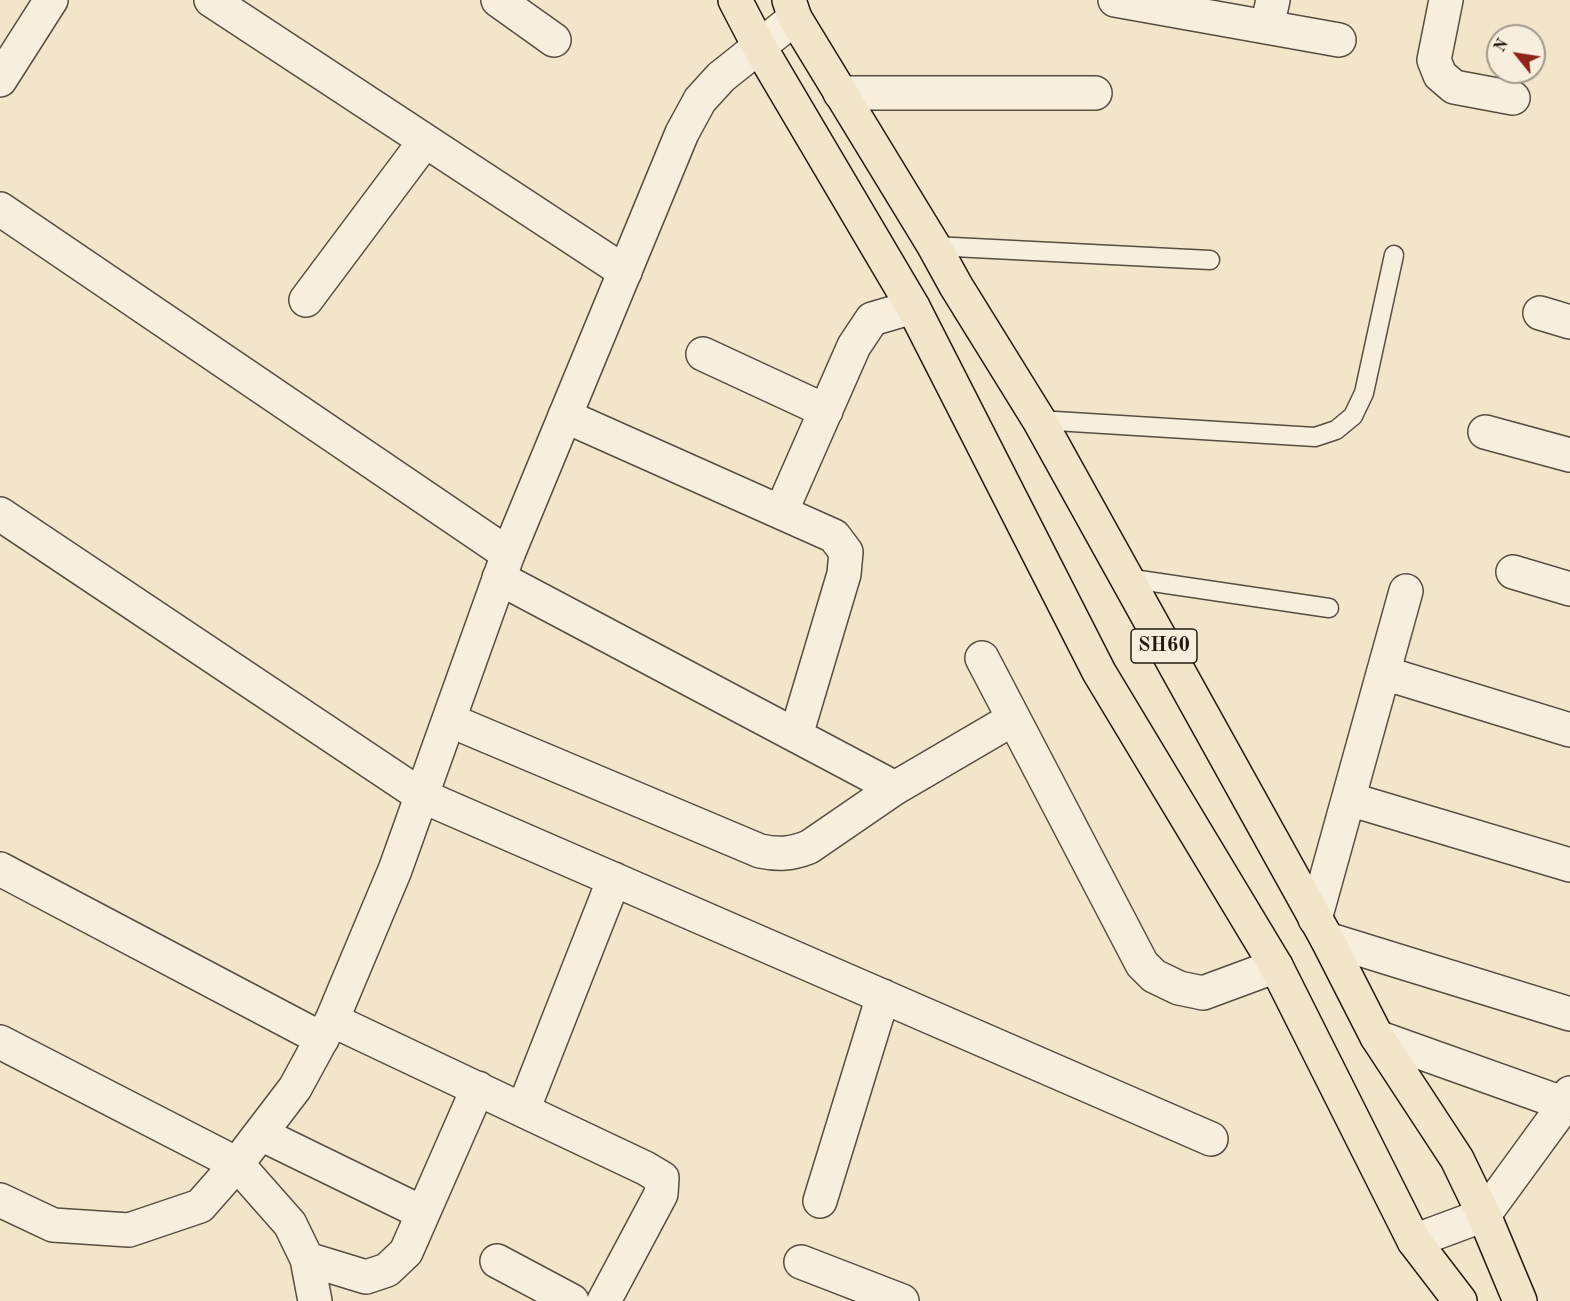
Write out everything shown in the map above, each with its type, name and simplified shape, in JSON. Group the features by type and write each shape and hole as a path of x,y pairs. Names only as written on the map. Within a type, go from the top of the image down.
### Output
{"main road":[{"path":"735,0 759,46 913,307 1100,672 1276,966 1414,1241 1460,1301"},
{"name":"SH60","path":"792,9 840,93 1039,420 1321,929 1377,1037 1457,1159 1484,1215 1520,1301"}],"street":[{"path":"0,80 51,0"},
{"path":"211,0 625,272"},
{"path":"498,0 554,40"},
{"path":"1115,0 1270,14 1339,40"},
{"path":"1446,0 1434,60 1440,75 1455,87 1513,98"},
{"path":"0,1200 53,1225 129,1230 200,1206 237,1164 295,1088 327,1029 395,870 504,566 682,133 700,100 721,77 759,46 792,9"},
{"path":"840,93 1095,93"},
{"path":"306,300 424,141"},
{"path":"0,209 504,566 796,735 895,788"},
{"path":"781,513 854,346 872,319 913,307"},
{"path":"703,354 826,411"},
{"path":"565,416 834,536 846,552 844,574 796,735"},
{"path":"1485,432 1570,455"},
{"path":"0,514 422,796 1211,1139"},
{"path":"1513,572 1570,589"},
{"path":"1406,591 1349,799 1321,929 1570,1014"},
{"path":"982,658 1142,964 1154,976 1179,988 1203,993 1276,966"},
{"path":"1384,674 1570,730"},
{"path":"449,720 760,851 778,854 797,852 809,847 895,788 1013,718"},
{"path":"1349,799 1570,865"},
{"path":"0,869 327,1029 478,1088 662,1178 661,1194 604,1301"},
{"path":"523,1110 614,879"},
{"path":"820,1201 883,996"},
{"path":"1377,1037 1567,1098 1484,1215 1414,1241"},
{"path":"0,1042 237,1164 290,1224 307,1259 315,1301"},
{"path":"307,1259 366,1277 387,1270 406,1252 478,1088"},
{"path":"261,1134 423,1213"},
{"path":"497,1261 572,1301"},
{"path":"801,1262 902,1301"}],"lane":[{"path":"934,246 1210,260"},
{"path":"1039,420 1315,437 1336,430 1353,416 1364,393 1394,255"},
{"path":"1126,578 1329,608"}]}
